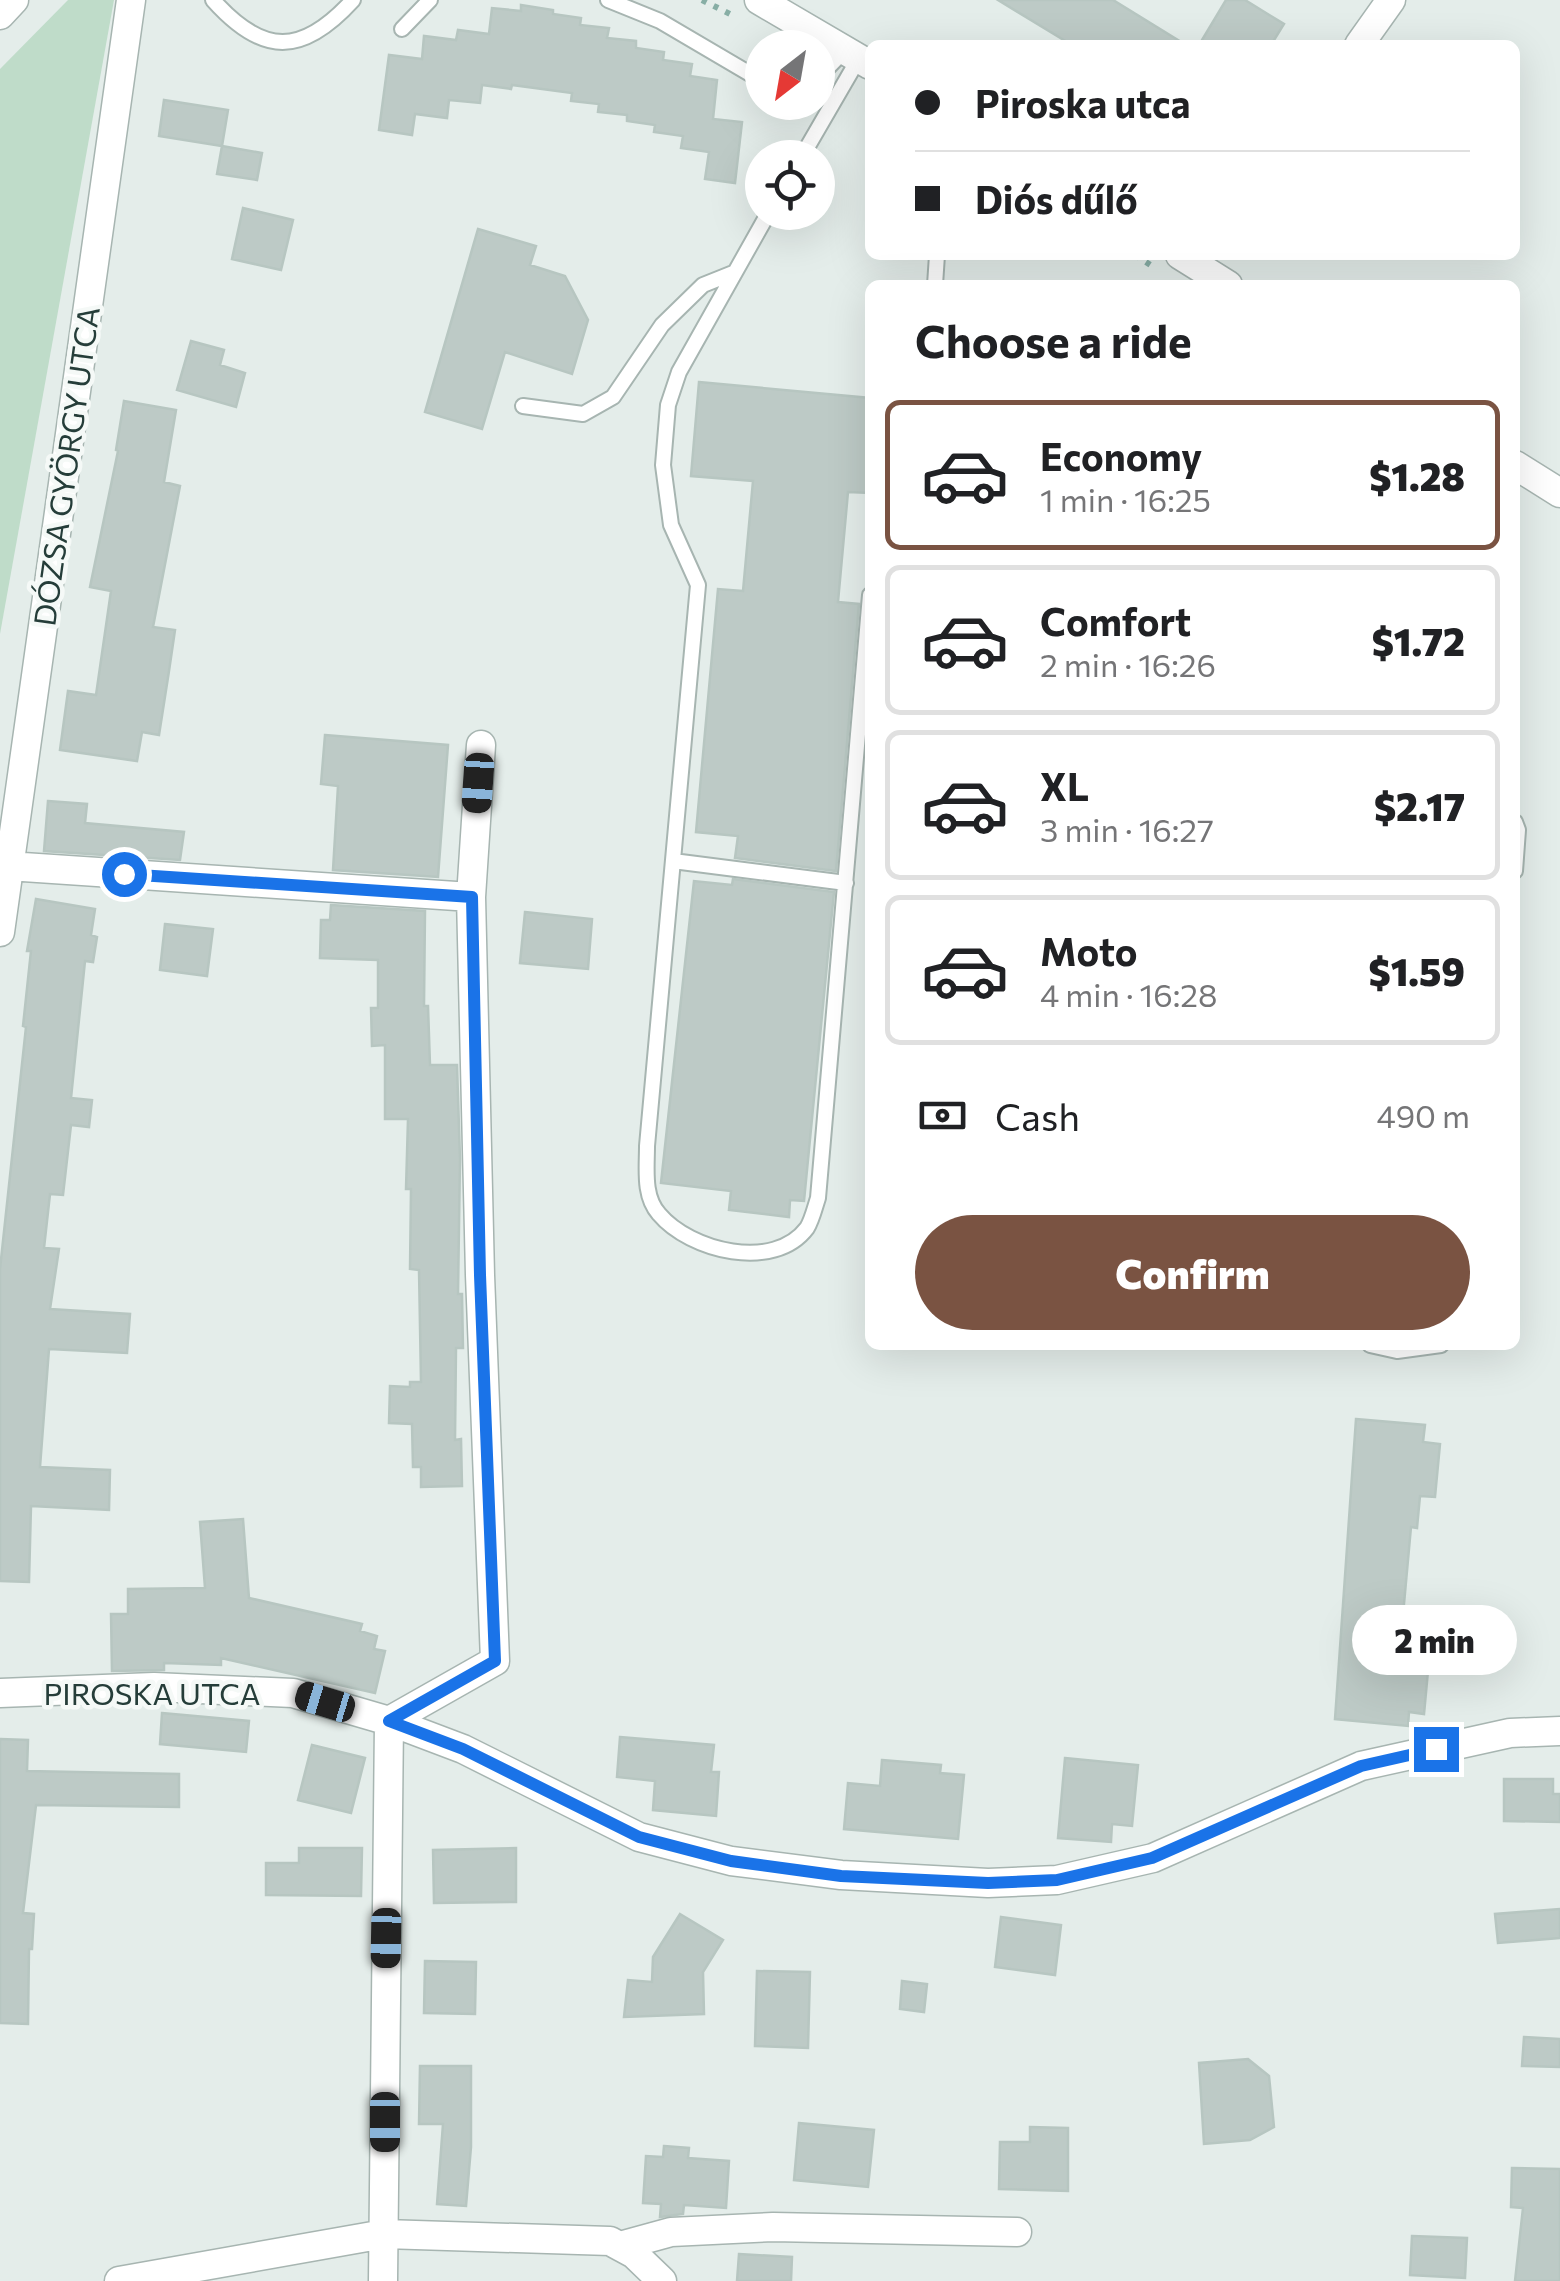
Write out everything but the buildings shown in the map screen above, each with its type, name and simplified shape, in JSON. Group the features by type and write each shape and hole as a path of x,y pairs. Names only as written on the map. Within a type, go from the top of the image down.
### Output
{"street":[{"path":"0,15 14,0"},
{"name":"DÓZSA GYÖRGY UTCA","path":"0,932 132,0"},
{"path":"759,0 858,57"},
{"path":"1363,40 1391,0"},
{"path":"1197,260 1222,280"},
{"path":"1520,468 1560,493"},
{"path":"383,2281 389,1721 495,1661 480,1275 472,897 481,745"},
{"path":"8,866 472,897"},
{"name":"PIROSKA UTCA","path":"0,1693 154,1687 293,1693 389,1721 463,1749 639,1837 731,1861 841,1876 988,1883 1057,1880 1152,1858 1361,1766 1510,1732 1560,1730"},
{"path":"620,2246 672,2232 772,2228 1017,2232"},
{"path":"119,2281 384,2234 610,2240 634,2254 662,2281"}],"lane":[{"path":"213,0 234,24 262,40 292,40 316,34 353,0"},
{"path":"402,29 430,0"},
{"path":"608,0 660,21 745,72"},
{"path":"835,69 858,57"},
{"path":"811,140 858,57"},
{"path":"759,230 679,372 668,405 663,465 671,524 698,585 647,1190 658,1213 680,1232 731,1251 762,1252 787,1244 808,1227 818,1198 865,655"},
{"path":"523,406 582,414 613,396 662,326 703,284 734,273"},
{"path":"673,861 846,883"}],"green space":[{"path":"68,0 114,0 0,634 0,69"}],"route":[{"path":"124,874 472,897 480,1275 495,1661 389,1721 463,1749 639,1837 731,1861 841,1876 988,1883 1057,1880 1152,1858 1361,1766 1436,1749"}]}
